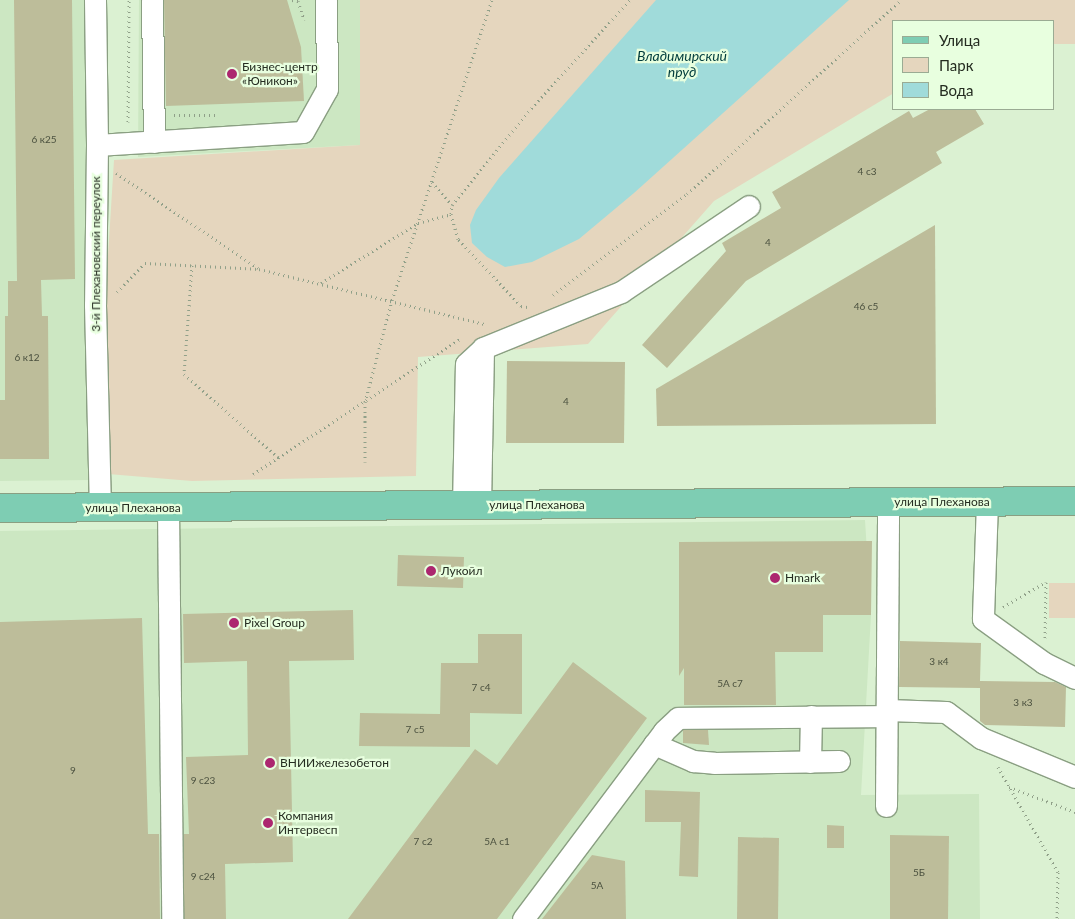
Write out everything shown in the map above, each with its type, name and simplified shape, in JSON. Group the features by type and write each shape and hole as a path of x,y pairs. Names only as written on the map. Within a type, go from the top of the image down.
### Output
{"main road":[{"name":"улица Плеханова","path":"0,508 1075,501"}],"street":[{"name":"3-й Плехановский переулок","path":"96,0 112,144 95,305 100,508"},
{"path":"152,0 154,142"},
{"path":"112,144 303,132 327,88 326,0"},
{"path":"472,505 466,364 476,337 621,292 749,206"},
{"path":"987,502 983,619 1044,663 1075,678"},
{"path":"886,806 888,503"},
{"path":"168,508 172,919"},
{"path":"523,919 664,731 678,718 946,712 981,738 1075,777"},
{"path":"810,762 811,716"},
{"path":"654,744 700,762 839,761"}],"path":[{"path":"129,0 128,115 112,144 110,169 259,269"},
{"path":"292,0 298,1 307,29"},
{"path":"365,462 365,402 392,300 492,0"},
{"path":"536,303 528,307 521,306 458,239 451,214 452,206 528,112 630,0"},
{"path":"545,299 553,296 687,194 901,0"},
{"path":"128,115 220,114"},
{"path":"432,182 452,206"},
{"path":"321,284 418,222 451,214"},
{"path":"111,297 145,263 259,269 472,321"},
{"path":"192,265 184,374 279,458"},
{"path":"253,474 365,402 422,362 476,337 484,324"},
{"path":"983,619 1046,582 1044,663"},
{"path":"981,738 1058,872 1056,919"},
{"path":"1009,786 1075,812"}],"shaded area":[{"path":"0,0 84,0 91,480 0,481"},
{"path":"139,0 360,0 360,145 138,157"},
{"path":"865,520 871,615 861,795 979,794 980,919 0,919 0,531"}],"green space":[{"path":"360,0 1075,0 1075,44 1055,44 1055,20 892,20 892,94 714,201 588,344 418,357 416,476 192,481 108,474 105,304 114,160 360,145"},
{"path":"1049,583 1075,583 1075,618 1049,618"}],"water":[{"name":"Владимирский пруд","path":"656,0 849,0 634,193 579,239 532,262 505,267 487,257 472,243 470,225 476,210 499,178"}],"building":[{"path":"14,0 72,0 75,279 41,280 42,316 48,316 49,459 0,459 0,400 5,400 5,316 8,316 8,281 17,281"},
{"name":"Бизнес-центр «Юникон»","path":"164,0 287,0 301,47 304,101 166,106"},
{"path":"928,110 976,110 984,124 936,152 942,163 746,281 667,368 642,345 726,251 722,243 781,208 772,192 909,111 913,118"},
{"path":"935,225 936,424 657,426 656,389"},
{"path":"507,361 625,362 624,443 506,443"},
{"name":"Hmark","path":"872,541 871,615 823,615 823,652 775,652 776,705 684,705 684,668 679,676 679,542"},
{"name":"Лукойл","path":"398,555 464,557 463,588 397,586"},
{"name":"ВНИИжелезобетон","path":"353,610 354,660 289,661 293,862 225,864 226,919 184,919 184,834 189,834 186,757 248,755 247,661 184,663 183,614"},
{"path":"142,618 148,834 159,834 160,919 0,919 0,622"},
{"path":"478,634 522,634 522,714 470,713 470,747 359,746 360,713 440,714 441,663 478,663"},
{"path":"900,641 981,643 980,681 1055,682 1066,687 1065,727 985,725 980,721 980,688 899,687"},
{"path":"573,662 647,718 497,919 348,919 475,749 497,765"},
{"path":"683,730 708,730 709,745 683,743"},
{"path":"645,790 700,792 698,877 679,876 681,822 645,822"},
{"path":"827,825 844,826 844,848 827,848"},
{"path":"890,835 949,836 948,919 890,919"},
{"path":"738,837 779,838 778,919 737,919"},
{"path":"592,855 625,861 626,919 542,919"}],"place":[{"name":"Бизнес-центр «Юникон»","path":"232,74"},
{"name":"Лукойл","path":"431,571"},
{"name":"Hmark","path":"775,578"},
{"name":"Pixel Group","path":"234,623"},
{"name":"ВНИИжелезобетон","path":"270,763"},
{"name":"Компания Интервесп","path":"268,823"}]}
